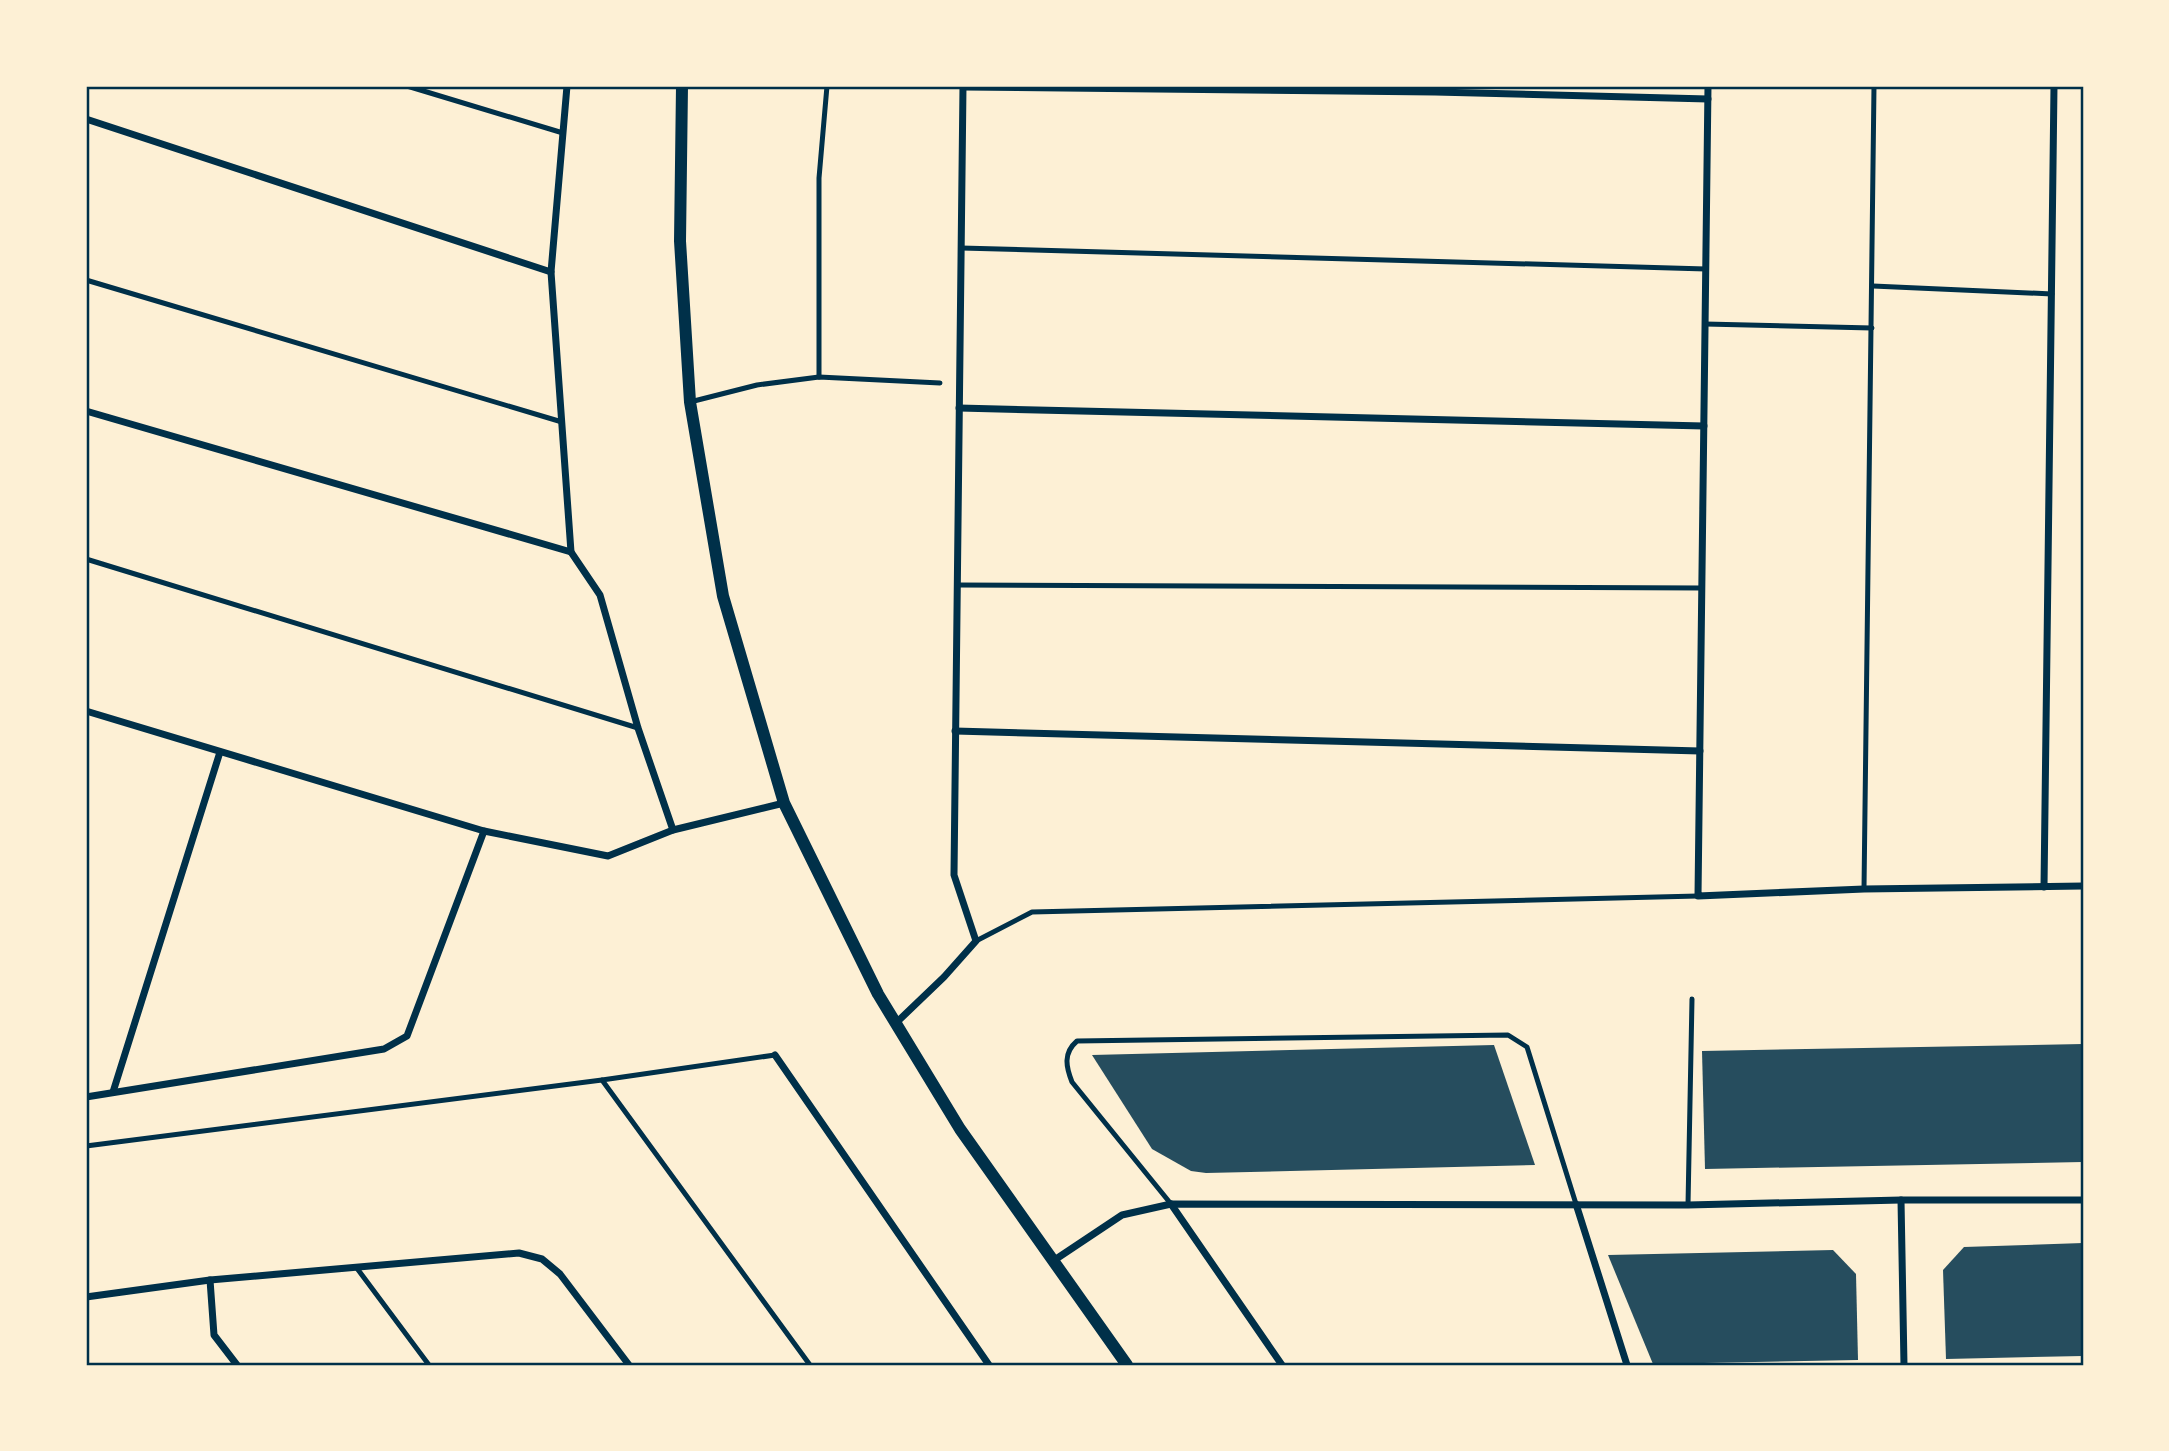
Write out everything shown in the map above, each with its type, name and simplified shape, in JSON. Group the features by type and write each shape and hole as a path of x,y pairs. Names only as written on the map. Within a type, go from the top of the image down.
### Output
{"street":[{"path":"567,86 551,272 571,552 600,595 638,728 673,830"},
{"path":"682,86 680,241 690,402 723,596 784,803 878,994 960,1129 1127,1365"},
{"path":"896,1023 944,977 976,941 954,875 963,86 1435,89 1707,99"},
{"path":"1708,86 1698,896 1864,889 2083,886"},
{"path":"2044,887 2054,86"},
{"path":"86,119 551,272"},
{"path":"959,408 1704,426"},
{"path":"86,411 571,552"},
{"path":"86,711 484,831 608,856 673,830 784,803"},
{"path":"955,731 1700,751"},
{"path":"113,1092 220,752"},
{"path":"86,1097 384,1049 407,1036 484,831"},
{"path":"775,1055 989,1365"},
{"path":"1053,1261 1122,1215 1171,1204 1688,1205 1901,1200 2083,1200"},
{"path":"1901,1200 1904,1365"},
{"path":"1171,1204 1282,1365"},
{"path":"1576,1204 1627,1365"},
{"path":"86,1297 211,1280 519,1253 542,1259 560,1274 629,1365"},
{"path":"211,1280 214,1335 237,1365"}],"lane":[{"path":"407,86 563,133"},
{"path":"819,377 819,178 827,86"},
{"path":"1864,889 1874,86"},
{"path":"961,247 1706,269"},
{"path":"86,280 562,422"},
{"path":"1873,286 2052,294"},
{"path":"1705,324 1872,328"},
{"path":"690,402 757,385 819,377 940,383"},
{"path":"86,559 638,728"},
{"path":"957,585 1702,588"},
{"path":"976,941 1032,912 1698,896"},
{"path":"1688,1205 1692,999"},
{"path":"1171,1204 1072,1082 1066,1065 1069,1047 1077,1041 1508,1035 1527,1047 1576,1204"},
{"path":"86,1146 602,1080 775,1055"},
{"path":"602,1080 810,1365"},
{"path":"356,1267 429,1365"}],"building":[{"path":"2083,1044 2083,1162 1705,1169 1702,1051"},
{"path":"1494,1045 1535,1165 1206,1173 1191,1171 1152,1149 1092,1055"},
{"path":"2083,1243 2083,1356 1946,1359 1943,1270 1964,1247"},
{"path":"1833,1250 1856,1274 1858,1360 1653,1364 1608,1255"}]}
